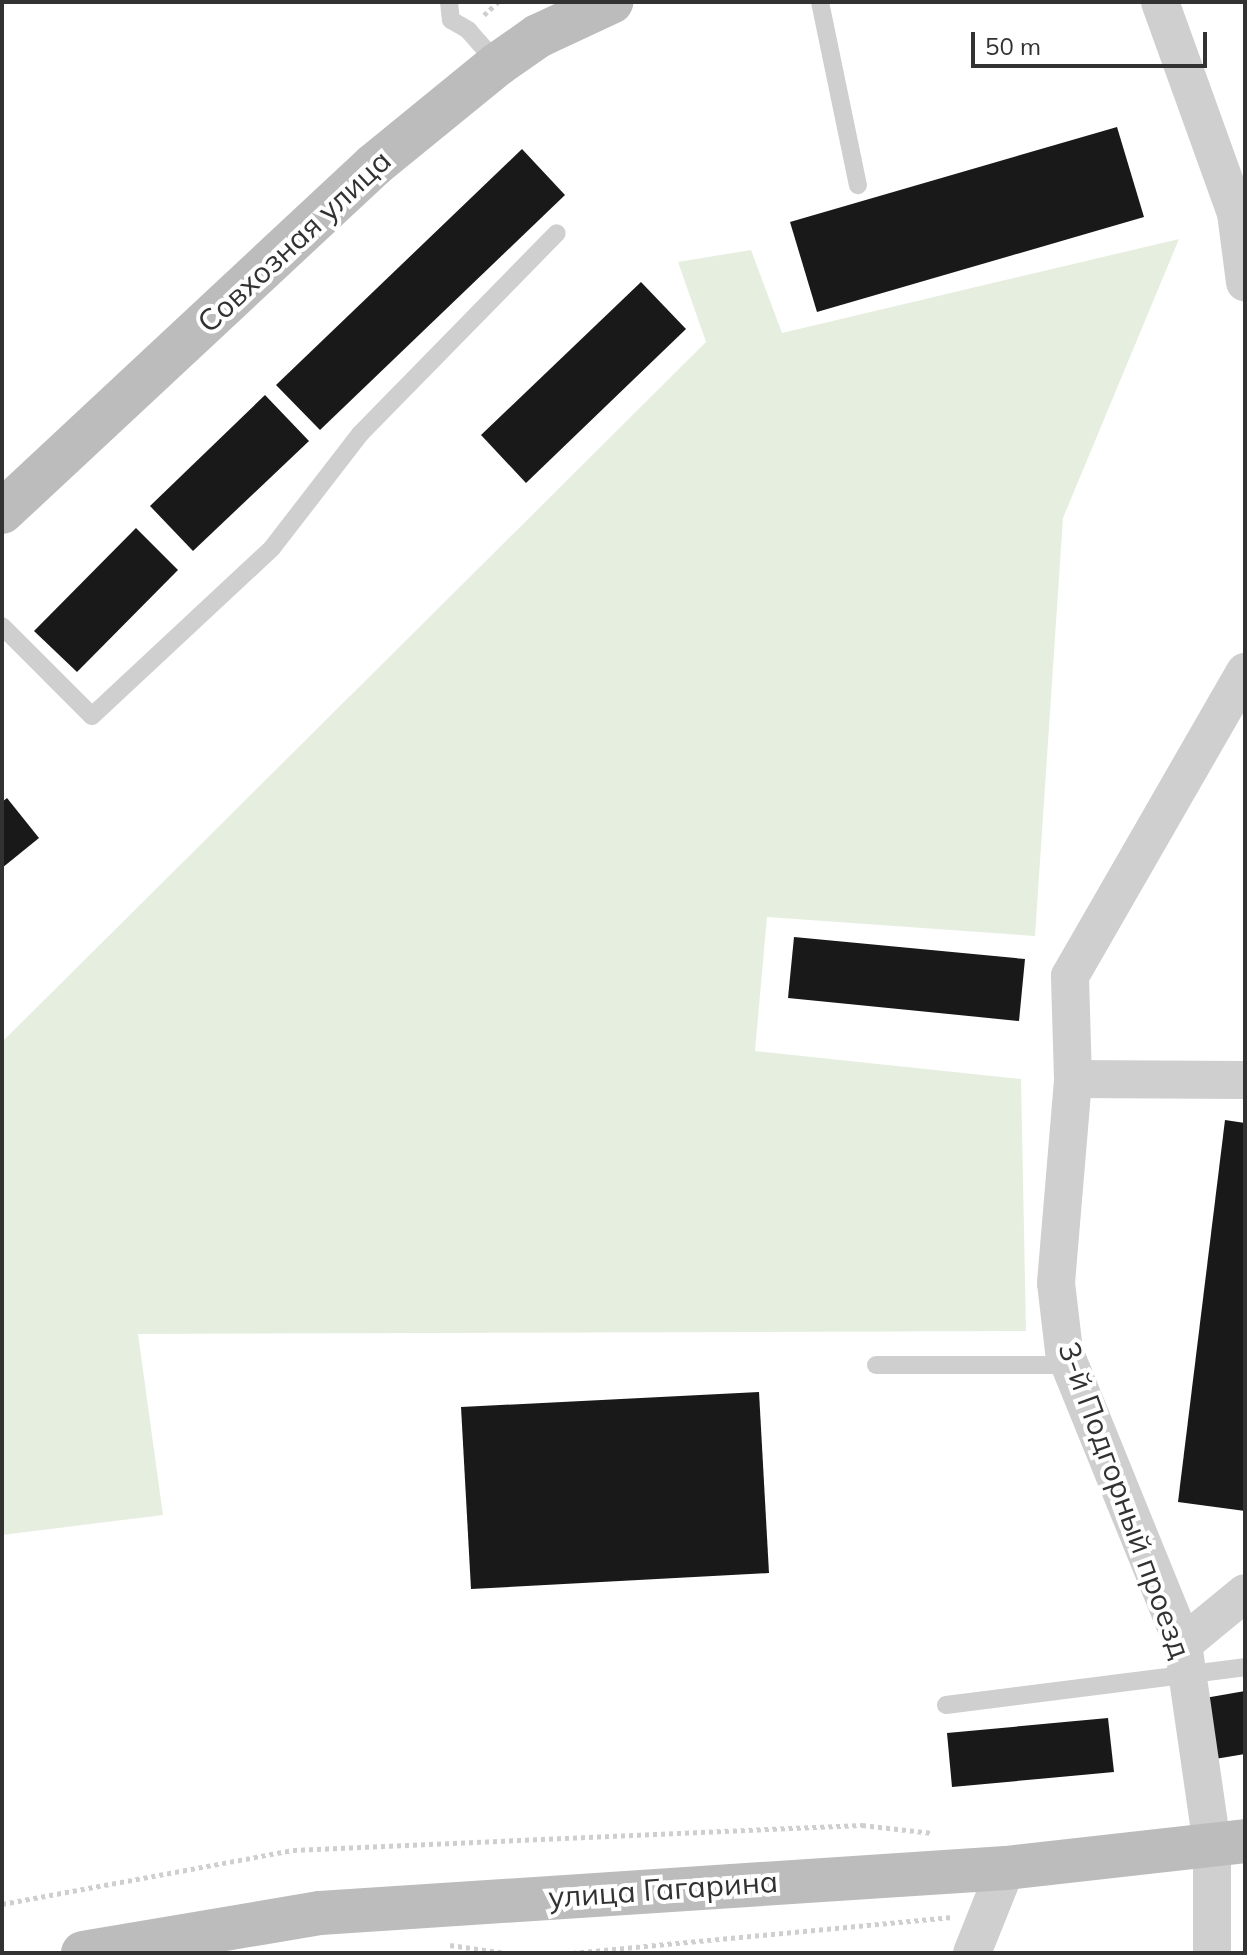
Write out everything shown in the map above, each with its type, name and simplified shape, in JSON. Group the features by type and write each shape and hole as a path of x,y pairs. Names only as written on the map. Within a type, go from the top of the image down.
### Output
{"main road":[{"name":"Совхозная улица","path":"2,512 374,165 498,64 538,36 611,2"},
{"name":"улица Гагарина","path":"83,1953 320,1913 1006,1868 1228,1843"}],"street":[{"path":"1160,2 1236,213 1245,282"},
{"name":"3-й Подгорный проезд","path":"1212,1953 1228,1843 1186,1660 1064,1351 1056,1283 1073,1079 1070,976 1245,672"},
{"path":"1073,1079 1245,1080"},
{"path":"1186,1660 1245,1593"},
{"path":"972,1953 1006,1868"}],"lane":[{"path":"449,2 451,20 468,30 481,49 498,64"},
{"path":"820,2 858,185"},
{"path":"2,626 92,716 272,548 360,434 557,233"},
{"path":"876,1365 1070,1365"},
{"path":"946,1705 1186,1660 1245,1667"}],"path":[{"path":"2,1904 293,1850 862,1825 938,1833"},
{"path":"572,1953 988,1914"}],"green space":[{"path":"1179,239 1063,518 1035,936 767,917 755,1051 1021,1079 1026,1331 138,1334 163,1515 2,1535 2,1042 706,342 678,262 751,250 782,333"}],"building":[{"path":"1117,127 1144,217 817,312 790,222"},
{"path":"522,149 565,195 320,430 276,385"},
{"path":"641,282 686,329 526,483 481,435"},
{"path":"265,395 309,441 193,551 150,506"},
{"path":"136,528 178,570 77,672 34,631"},
{"path":"7,798 39,838 2,868 2,802"},
{"path":"794,937 1025,959 1019,1021 788,998"},
{"path":"1225,1120 1245,1123 1245,1511 1178,1502"},
{"path":"759,1392 769,1573 471,1589 461,1407"},
{"path":"1245,1691 1245,1754 1215,1759 1205,1698"},
{"path":"1108,1718 1114,1772 952,1787 947,1733"}]}
